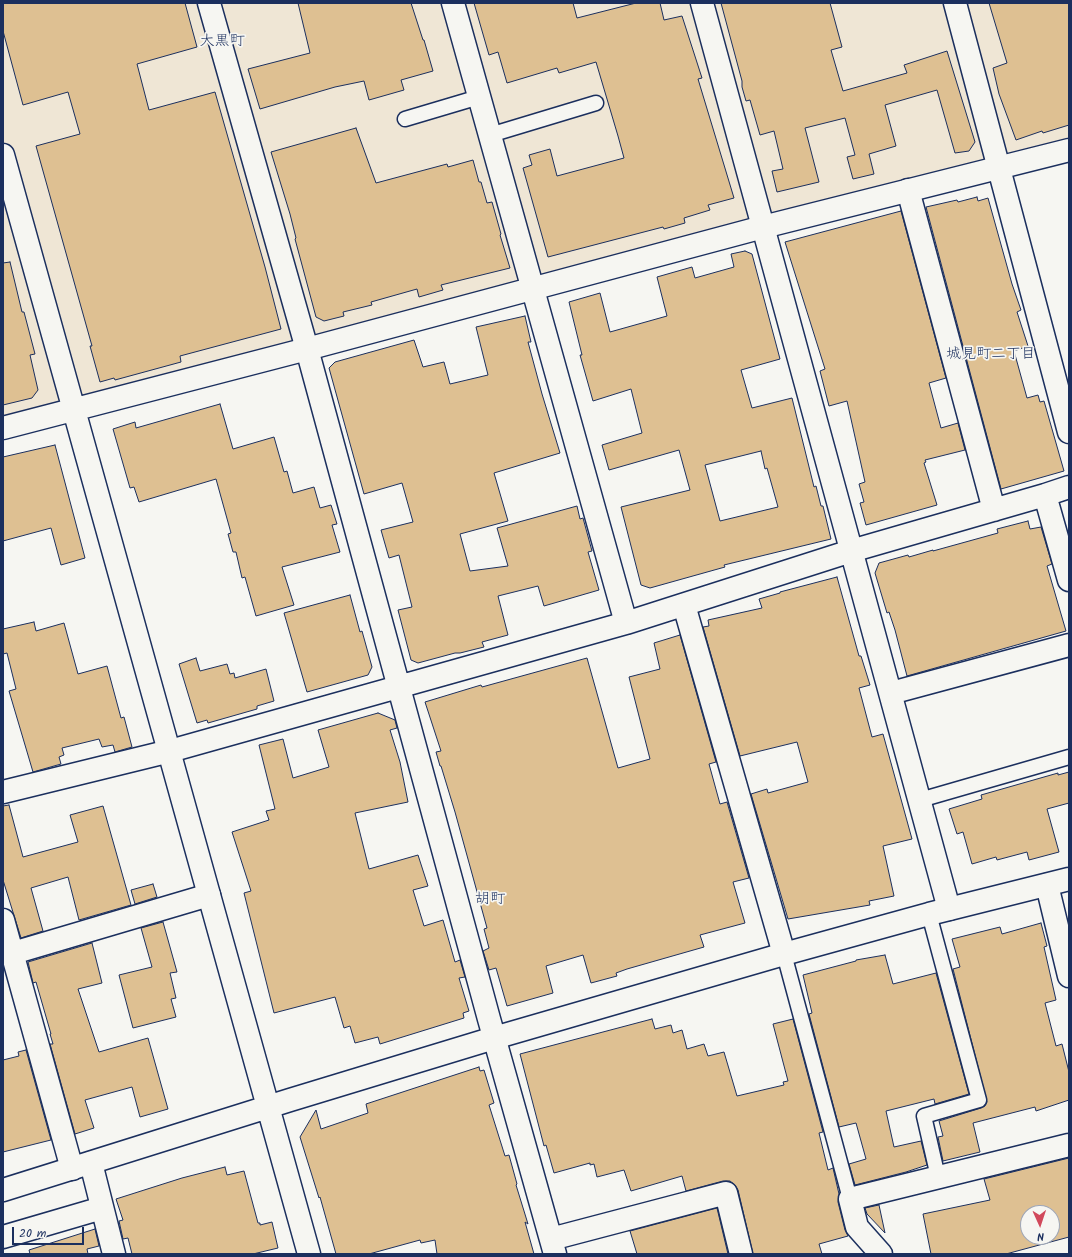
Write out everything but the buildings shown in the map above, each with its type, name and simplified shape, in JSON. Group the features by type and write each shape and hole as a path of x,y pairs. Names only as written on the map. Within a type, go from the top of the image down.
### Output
{"street":[{"path":"209,3 307,349 494,1038 553,1246 726,1193 741,1254"},
{"path":"453,3 626,623"},
{"path":"702,3 920,800 939,912"},
{"path":"955,3 1069,432"},
{"path":"3,428 307,349 763,227 1069,150"},
{"path":"3,154 309,1254"},
{"path":"908,190 994,510"},
{"path":"3,792 170,751 626,623 851,551 1069,487"},
{"path":"1045,495 1069,580"},
{"path":"684,605 784,954"},
{"path":"891,693 1069,644"},
{"path":"3,1190 494,1038 784,954 1069,879"},
{"path":"1046,885 1069,976"},
{"path":"13,953 209,896"},
{"path":"3,920 81,1166 102,1208 114,1254"},
{"path":"881,1254 857,1227 850,1199 1069,1145"},
{"path":"3,1237 102,1208"}],"lane":[{"path":"405,119 479,97"},
{"path":"490,135 596,103"},
{"path":"920,800 1069,757"},
{"path":"938,1177 924,1116 979,1100 939,912"},
{"path":"784,954 850,1199"}],"shaded area":[{"path":"3,3 1069,3 1069,148 3,428"}],"district":[{"name":"大黒町","path":"222,42"},
{"name":"城見町二丁目","path":"991,355"},
{"name":"胡町","path":"490,900"}]}
